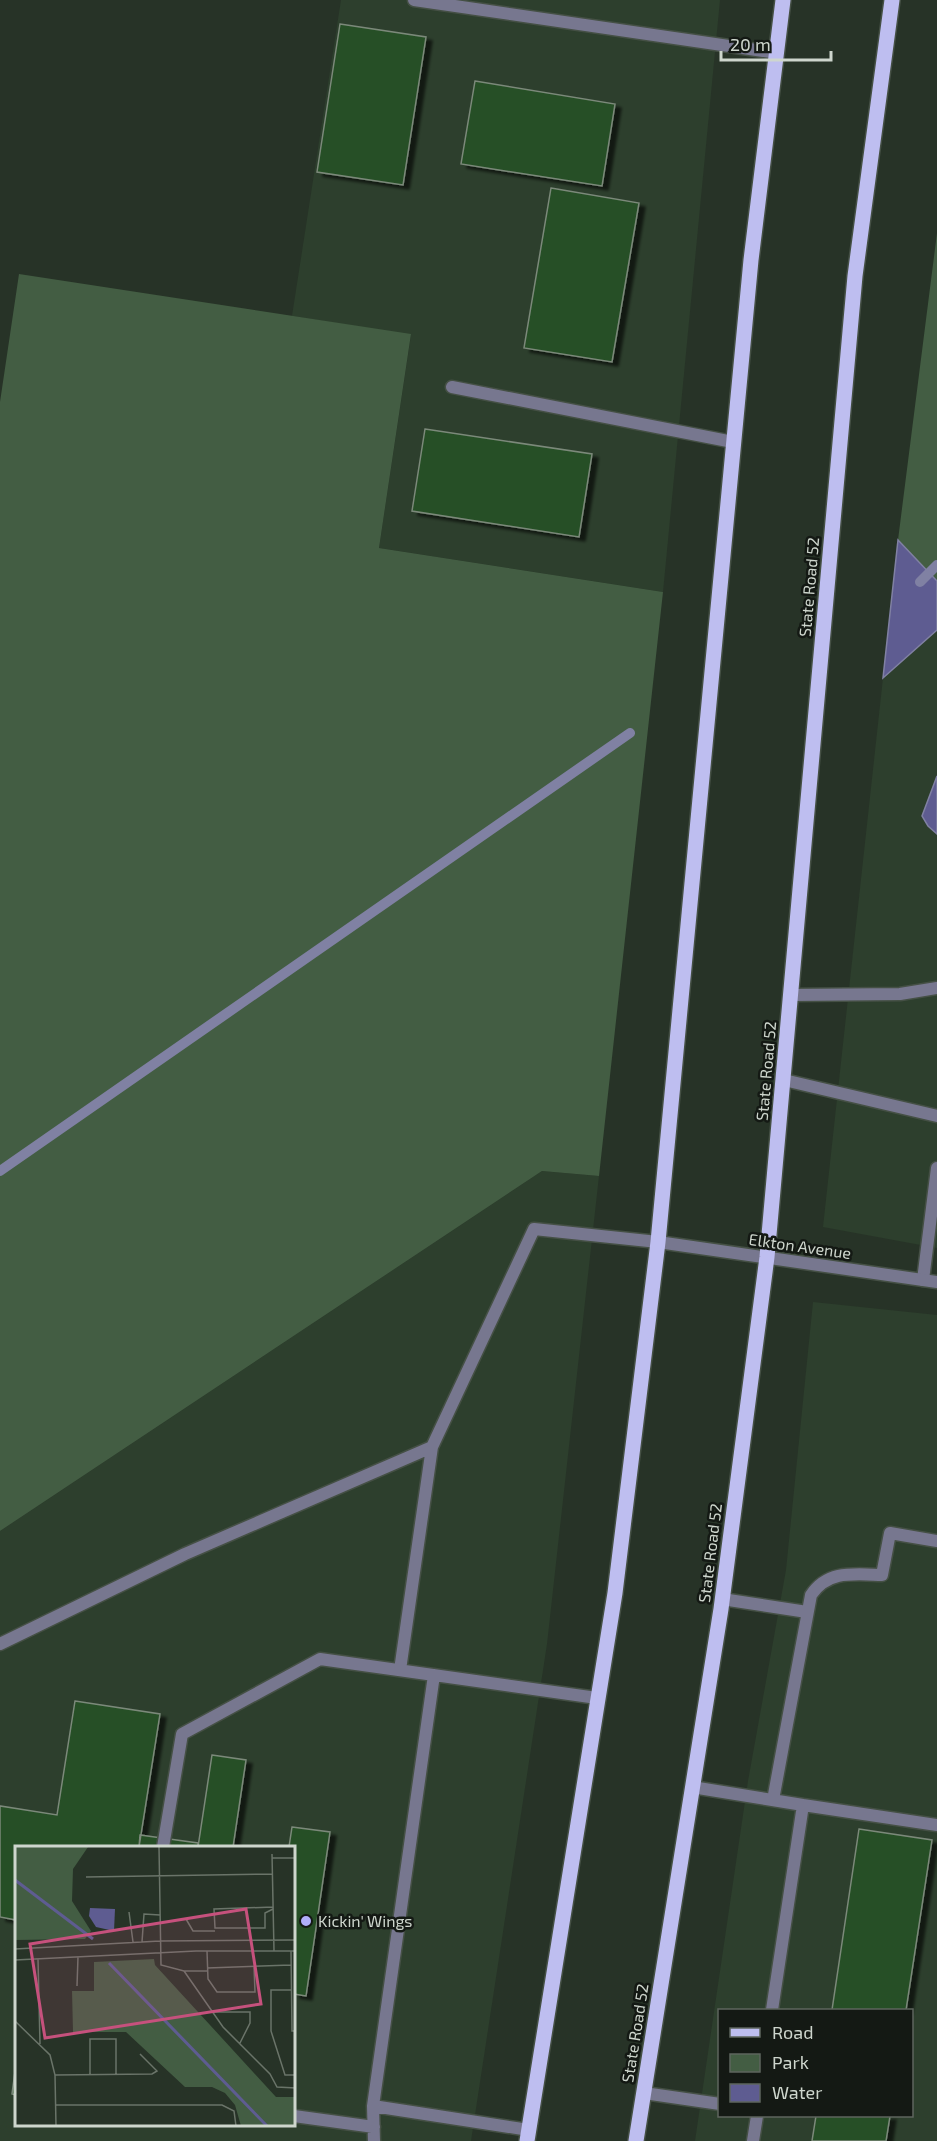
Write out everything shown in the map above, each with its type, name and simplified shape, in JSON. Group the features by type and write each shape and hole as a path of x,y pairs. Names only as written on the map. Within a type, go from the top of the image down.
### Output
{"main road":[{"path":"528,2135 615,1593 658,1242 751,260 783,0"},
{"name":"State Road 52","path":"636,2141 722,1599 767,1257 855,276 892,0"}],"street":[{"path":"414,0 777,53"},
{"path":"452,387 733,442"},
{"path":"791,995 900,993 937,988"},
{"path":"784,1080 937,1116"},
{"path":"923,1280 937,1168"},
{"name":"Elkton Avenue","path":"432,1447 534,1229 658,1242 937,1282"},
{"path":"0,1644 185,1554 432,1447"},
{"path":"400,1671 432,1447"},
{"path":"773,1800 810,1595 819,1583 830,1577 882,1575 890,1533 937,1541"},
{"path":"722,1599 807,1612"},
{"path":"164,1846 182,1734 320,1659 597,1698"},
{"path":"374,2141 373,2106 434,1675"},
{"path":"692,1787 937,1825"},
{"path":"772,2009 803,1805"},
{"path":"644,2093 718,2104"},
{"path":"373,2106 528,2135"},
{"path":"296,2116 374,2127"},
{"path":"753,2141 756,2117"}],"shaded area":[{"path":"341,0 720,0 663,592 379,548 411,335 292,316"},
{"path":"937,630 937,1248 823,1227 883,678"},
{"path":"542,1171 599,1176 547,1644 471,2141 0,2141 0,1531"},
{"path":"813,1302 937,1315 937,2141 695,2141 748,1781 786,1570"}],"green space":[{"path":"937,233 937,581 898,540"},
{"path":"19,274 411,334 379,548 663,592 599,1176 542,1171 0,1531 0,402"}],"water":[{"path":"898,540 937,581 937,630 883,678"},
{"path":"937,776 937,834 922,816"}],"building":[{"path":"340,24 426,37 403,185 317,172"},
{"path":"475,81 615,104 602,186 461,164"},
{"path":"551,188 639,203 612,362 524,348"},
{"path":"425,429 592,454 579,537 412,511"},
{"path":"75,1701 160,1714 139,1846 15,1846 15,1920 0,1917 0,1806 57,1815"},
{"path":"212,1755 246,1760 233,1846 198,1846"},
{"name":"Kickin' Wings","path":"292,1827 330,1832 306,1996 296,1994 296,1846 289,1846"},
{"path":"859,1829 932,1840 906,2009 832,2009"},
{"path":"140,1835 198,1843 198,1846 139,1846"},
{"path":"15,2072 15,2095 12,2094"},
{"path":"816,2117 890,2117 886,2141 812,2141"}],"waterway":[{"path":"920,582 937,565"},
{"path":"0,1171 630,733"}],"place":[{"name":"Kickin' Wings","path":"306,1921"}]}
